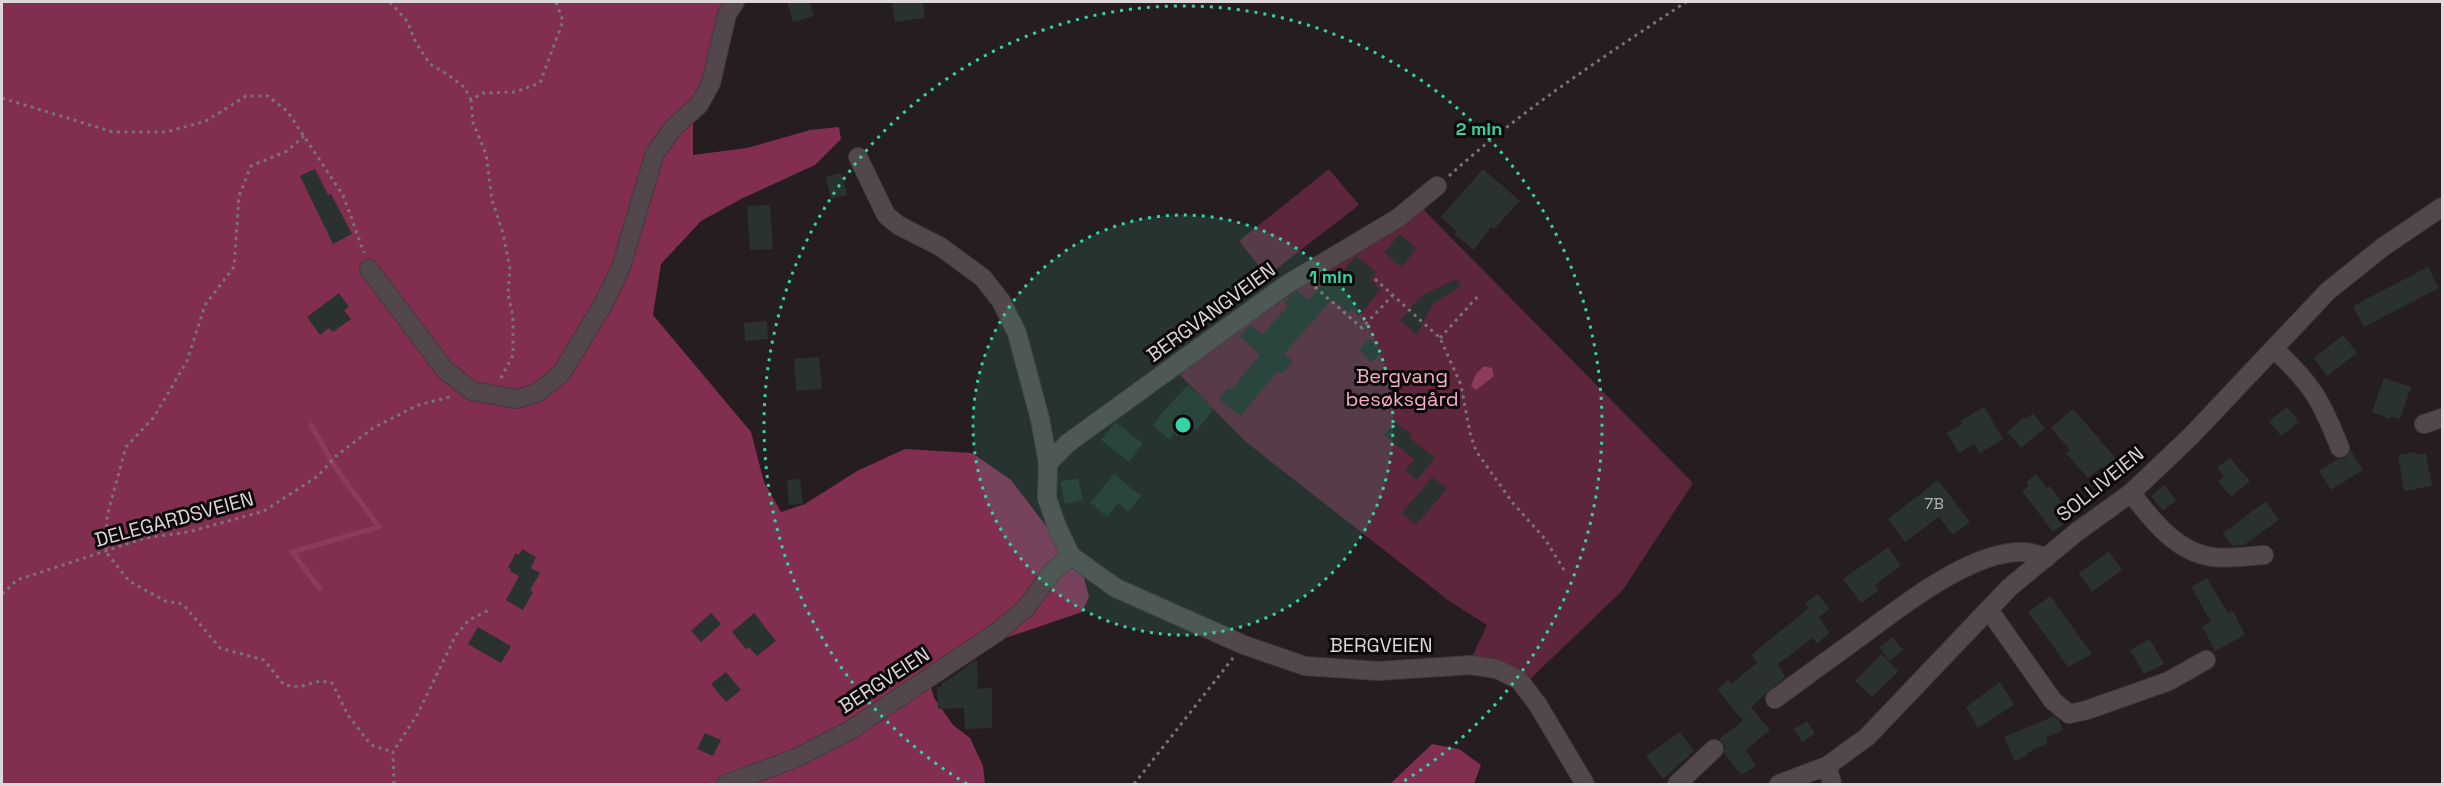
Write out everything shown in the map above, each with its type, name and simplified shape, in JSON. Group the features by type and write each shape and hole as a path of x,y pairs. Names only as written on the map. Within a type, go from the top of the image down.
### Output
{"street":[{"path":"369,269 445,370 471,391 516,399 537,393 561,374 604,303 621,267 655,153 674,127 699,105 711,83 727,14 735,2"},
{"name":"BERGVEIEN","path":"858,157 886,215 898,225 941,247 983,278 1001,301 1020,344 1040,419 1048,463 1047,498 1057,527 1071,556 1116,588 1244,645 1305,666 1337,670 1378,671 1471,665 1497,669 1519,680 1538,705 1585,784"},
{"name":"BERGVANGVEIEN","path":"1048,463 1068,442 1303,275 1398,218 1437,186"},
{"name":"SOLLIVEIEN","path":"1779,784 1827,766 1875,729 2010,587 2078,531 2131,493 2191,436 2328,291 2382,248 2442,207"},
{"path":"2274,349 2300,372 2313,388 2325,409 2340,448"},
{"path":"2424,424 2442,418"},
{"path":"2131,493 2154,523 2184,547 2214,557 2264,555"},
{"path":"1774,699 1935,582 1988,559 2012,553 2026,551 2046,558"},
{"name":"BERGVEIEN","path":"726,784 796,758 859,725 996,633 1026,608 1052,572 1071,556"},
{"path":"1989,610 2053,701 2069,714 2087,710 2169,681 2206,660"},
{"path":"1677,784 1714,749"},
{"path":"1827,766 1832,784"}],"path":[{"path":"390,2 407,21 416,43 430,64 464,87 471,100 473,123 486,154 492,200 503,232 510,269 508,294 513,317 513,355 500,380"},
{"path":"471,100 483,93 515,92 540,83 563,21 556,2"},
{"path":"1437,186 1481,146 1617,48 1686,2"},
{"path":"2,98 112,132 166,132 206,121 246,96 268,96 287,111 343,195 369,269"},
{"path":"304,136 287,151 251,166 239,196 234,267 205,304 187,361 154,417 126,447 107,516 106,552 129,580 165,601 183,604 220,648 264,660 284,685 299,687 320,681 332,683 348,715 371,745 393,752"},
{"path":"1303,275 1362,328 1392,296"},
{"path":"1375,279 1440,338 1461,385 1470,433 1476,451 1512,502 1545,539 1566,573"},
{"path":"1440,338 1479,294"},
{"name":"DELEGARDSVEIEN","path":"2,594 17,580 146,538 189,532 264,512 318,476 336,456 373,428 418,405 471,391"},
{"path":"394,784 393,752 417,715 456,634 469,620 489,610"},
{"path":"1134,784 1244,645"}],"green space":[{"path":"1329,169 1359,205 1267,276 1239,241"},
{"name":"Bergvang besøksgård","path":"1419,205 1693,483 1622,591 1528,681 1472,657 1487,625 1448,600 1246,442 1178,373"}],"shaded area":[{"path":"2,2 735,2 693,121 693,155 747,148 810,130 839,127 841,139 815,165 741,199 701,221 661,264 653,315 751,432 764,482 781,512 805,504 857,471 905,449 972,453 1011,480 1083,574 1089,597 1082,612 985,645 927,671 934,698 953,725 970,738 983,766 985,784 2,784"},
{"path":"1484,366 1492,368 1494,376 1476,390 1471,386 1476,374"},
{"path":"1432,744 1459,749 1481,765 1474,784 1390,784"}],"building":[{"path":"787,2 810,2 814,16 793,22"},
{"path":"892,2 923,2 925,18 895,22"},
{"path":"315,169 352,234 333,244 300,176"},
{"path":"1483,169 1520,201 1494,229 1491,227 1474,250 1454,234 1457,232 1441,217"},
{"path":"841,173 847,195 831,199 826,177"},
{"path":"770,205 773,249 750,250 747,206"},
{"path":"1400,234 1417,249 1401,267 1384,252"},
{"path":"1356,256 1377,273 1370,280 1381,289 1359,316 1351,309 1349,313 1332,299 1284,354 1293,361 1282,374 1278,371 1240,416 1219,399 1228,388 1231,390 1260,355 1240,336 1250,325 1262,335 1288,306 1284,303 1290,296 1297,291 1309,300 1331,274 1336,278"},
{"path":"2428,267 2439,288 2364,327 2353,306"},
{"path":"1457,279 1461,286 1432,305 1417,335 1400,320 1421,296"},
{"path":"339,293 349,307 344,310 351,319 333,332 329,328 320,335 307,317"},
{"path":"767,321 768,339 745,341 744,323"},
{"path":"2343,335 2357,353 2327,376 2314,358"},
{"path":"1370,339 1382,352 1371,362 1359,349"},
{"path":"819,357 822,389 796,391 794,359"},
{"path":"2384,378 2411,387 2400,419 2391,416 2390,419 2372,412"},
{"path":"1188,385 1214,409 1197,430 1188,423 1177,437 1174,434 1170,440 1153,426 1160,415"},
{"path":"1984,407 2003,439 1980,453 1974,444 1959,453 1947,433 1962,424 1960,421"},
{"path":"2287,407 2299,422 2281,436 2269,421"},
{"path":"2073,409 2128,472 2115,483 2101,467 2088,478 2066,453 2070,450 2051,428"},
{"path":"2033,413 2045,428 2021,448 2007,432 2024,417 2026,419"},
{"path":"1116,422 1143,444 1129,462 1101,440"},
{"path":"1395,422 1412,435 1410,438 1435,458 1417,480 1405,470 1414,459 1384,435"},
{"path":"2351,451 2363,470 2331,490 2319,471 2338,459 2345,458"},
{"path":"2416,452 2417,455 2426,453 2432,486 2404,491 2398,455"},
{"path":"2230,458 2250,481 2231,497 2218,481 2224,476 2217,468"},
{"path":"1114,474 1141,496 1128,512 1118,503 1107,517 1090,503"},
{"path":"2036,474 2047,488 2050,486 2068,510 2065,513 2070,519 2053,532 2022,491 2029,486 2026,482"},
{"path":"1432,477 1447,489 1416,525 1402,513"},
{"path":"1078,478 1083,500 1065,504 1060,482"},
{"path":"800,479 803,504 789,505 787,480"},
{"path":"1938,480 1970,522 1953,535 1939,517 1905,542 1888,519"},
{"path":"2164,485 2176,500 2163,511 2151,496"},
{"path":"2266,501 2279,520 2244,545 2232,546 2223,533"},
{"path":"1888,547 1901,566 1875,585 1879,590 1861,603 1843,579"},
{"path":"522,549 536,557 531,568 540,573 530,590 533,592 523,610 506,600 519,576 510,571 508,567 516,553 519,555"},
{"path":"2109,551 2122,570 2092,592 2079,573"},
{"path":"2207,578 2228,613 2233,611 2245,635 2215,651 2202,626 2211,622 2191,587"},
{"path":"1818,594 1829,609 1819,617 1830,633 1817,643 1813,638 1778,664 1785,677 1751,707 1770,730 1746,750 1756,766 1741,775 1724,753 1725,746 1719,739 1743,721 1717,689 1728,680 1731,684 1757,663 1751,655 1809,608 1805,603"},
{"path":"2050,596 2092,654 2068,667 2028,612"},
{"path":"711,613 721,624 701,642 691,631"},
{"path":"754,613 776,641 757,656 749,647 746,649 732,632"},
{"path":"478,627 511,646 501,663 468,644"},
{"path":"1893,637 1903,650 1889,661 1879,647"},
{"path":"2150,639 2164,664 2144,674 2130,650"},
{"path":"1881,654 1899,671 1872,697 1855,681"},
{"path":"977,661 978,689 992,688 992,728 965,729 964,708 938,709 937,687 942,687 942,683"},
{"path":"726,672 741,690 726,702 711,684"},
{"path":"2000,682 2014,705 1978,728 1966,707"},
{"path":"2054,716 2059,720 2063,730 2046,738 2048,743 2015,761 2004,737"},
{"path":"1807,721 1815,734 1802,742 1794,729"},
{"path":"1680,732 1694,751 1663,779 1646,756"},
{"path":"705,733 721,740 713,756 697,749"}],"waterway":[{"path":"311,425 335,467 379,527 292,552 320,589"}]}
